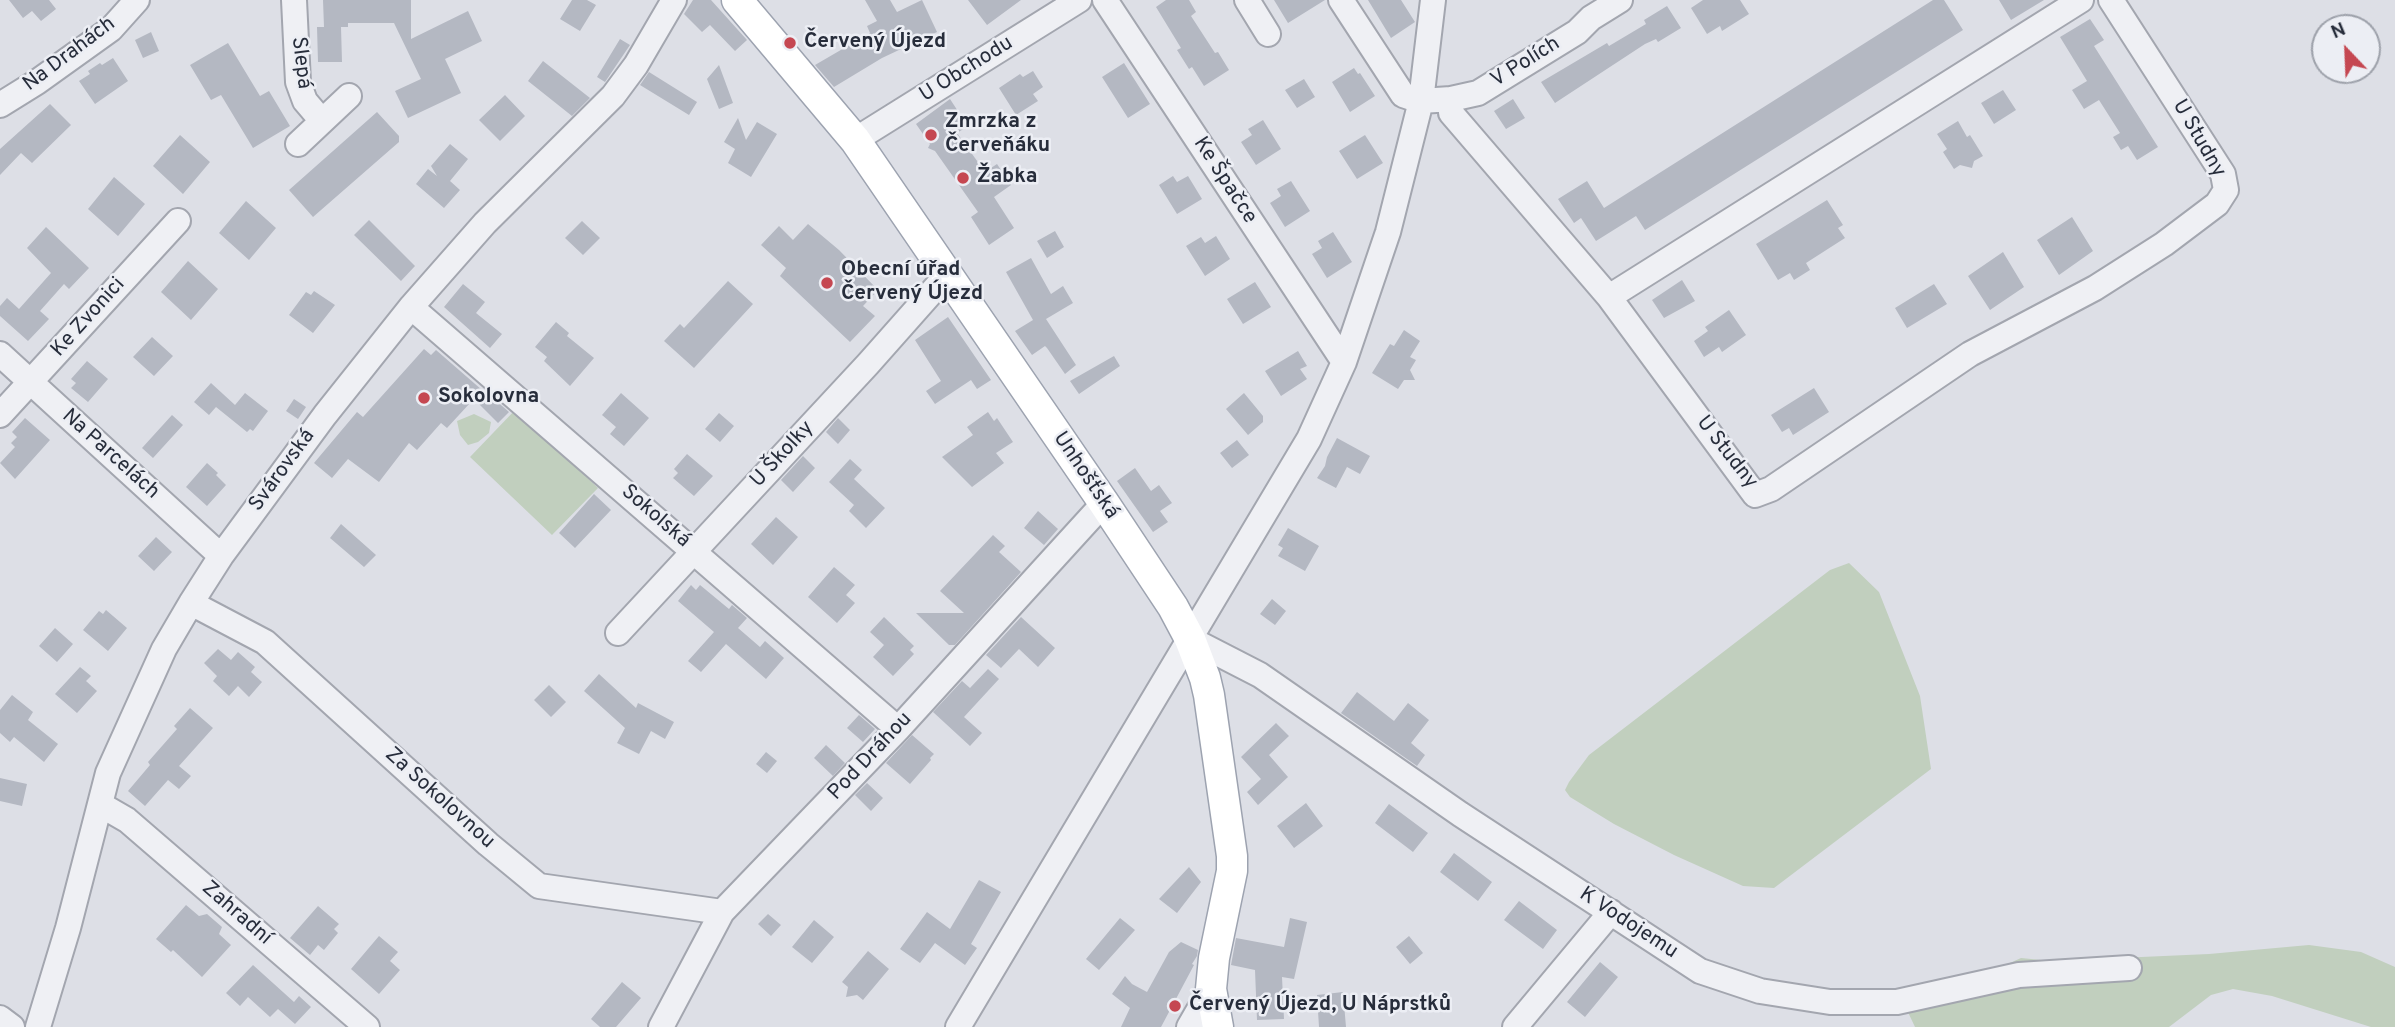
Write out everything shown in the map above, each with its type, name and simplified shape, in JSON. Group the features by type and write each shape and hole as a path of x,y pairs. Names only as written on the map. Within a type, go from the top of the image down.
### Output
{"main road":[{"name":"Unhošťská","path":"737,0 855,140 1104,503 1173,607 1190,639 1209,695 1232,856 1232,871 1214,958 1211,989 1218,1027"}],"street":[{"name":"Na Drahách","path":"0,105 111,29 137,0"},
{"name":"Slepá","path":"294,0 298,82 305,101 322,121"},
{"name":"Svárovská","path":"38,1027 68,928 108,773 164,649 191,603 221,556 325,415 411,307 485,223 607,103 636,65 674,0"},
{"name":"U Obchodu","path":"855,140 1079,0"},
{"name":"Ke Špačce","path":"1105,0 1343,362"},
{"path":"1247,0 1268,34"},
{"path":"1341,0 1403,94 1421,101"},
{"path":"958,1027 1310,439 1343,362 1388,232 1421,101 1433,0"},
{"name":"V Polích","path":"1421,101 1451,99 1478,93 1577,32 1620,0"},
{"path":"1451,99 1451,113 1609,297 2081,0"},
{"name":"U Studny","path":"1609,297 1755,495 1771,489 1970,354 2095,288 2164,244 2217,204 2226,190 2223,174 2111,0"},
{"name":"Slepá","path":"298,144 349,96"},
{"name":"Ke Zvonici","path":"0,415 178,221"},
{"name":"U Školky","path":"618,633 868,365 946,276"},
{"name":"Sokolská","path":"411,307 898,729"},
{"name":"Na Parcelách","path":"0,354 221,556"},
{"name":"Pod Dráhou","path":"662,1027 722,912 898,729 1104,503"},
{"name":"Za Sokolovnou","path":"191,603 265,642 488,844 539,886 722,912"},
{"name":"K Vodojemu","path":"1190,639 1260,676 1460,814 1700,971 1760,991 1830,1002 1897,1002 2019,975 2129,968"},
{"name":"Zahradní","path":"101,805 127,820 367,1027"},
{"path":"1515,1027 1611,912"},
{"path":"1189,1027 1211,989"},
{"path":"0,1018 12,1027"}],"green space":[{"path":"516,409 598,488 552,535 470,457"},
{"path":"474,414 491,422 489,433 478,442 468,445 460,435 457,421"},
{"path":"1849,563 1879,592 1920,696 1931,769 1774,888 1743,886 1674,855 1614,824 1570,797 1565,790 1589,755 1830,570"},
{"path":"2309,945 2361,952 2395,967 2395,1027 2371,1027 2272,996 2233,989 2211,995 2169,1027 1915,1027 1898,991 1992,971 2021,958 2051,961 2209,954"}],"building":[{"path":"9,0 49,0 56,9 41,21 32,11 23,18"},
{"path":"323,0 411,0 411,39 468,11 482,41 445,59 461,93 408,118 395,91 421,79 394,23 348,23 348,27 341,27 342,62 318,62 317,27 324,27"},
{"path":"572,0 587,0 596,5 580,31 560,19"},
{"path":"693,0 711,0 747,40 735,51 710,25 702,32 684,14"},
{"path":"865,0 890,0 897,12 922,0 937,32 882,58 834,87 815,65 870,33 867,26 877,21"},
{"path":"968,0 1021,0 987,25"},
{"path":"1166,0 1189,0 1196,12 1191,16 1229,70 1204,86 1177,50 1181,48 1156,7"},
{"path":"1274,0 1325,0 1288,23"},
{"path":"1368,0 1401,0 1415,22 1391,38"},
{"path":"1703,0 1740,0 1749,14 1722,31 1720,26 1707,34 1691,8"},
{"path":"1933,0 1944,0 1963,30 1645,230 1636,216 1596,241 1581,218 1574,223 1558,199 1587,181 1604,208"},
{"path":"1999,0 2044,0 2011,20"},
{"path":"1667,6 1681,28 1658,42 1656,39 1645,44 1555,103 1541,82 1607,43 1609,46 1646,24 1644,20"},
{"path":"2090,19 2104,40 2094,46 2158,147 2137,160 2128,146 2121,150 2113,137 2120,133 2099,100 2084,109 2072,90 2087,81 2060,37"},
{"path":"151,32 159,51 143,58 135,40"},
{"path":"620,39 630,45 605,82 597,77"},
{"path":"228,43 260,96 269,91 290,126 253,148 221,95 211,100 190,65"},
{"path":"113,58 128,81 95,104 79,81 90,74 88,71"},
{"path":"543,61 590,98 572,116 528,81"},
{"path":"1124,63 1150,104 1128,118 1102,77"},
{"path":"719,65 733,103 719,109 707,79"},
{"path":"1354,68 1375,96 1350,112 1332,82"},
{"path":"1033,71 1043,87 1033,94 1038,101 1016,115 999,88 1020,74 1023,77"},
{"path":"649,72 697,102 689,115 640,85"},
{"path":"1304,79 1315,97 1297,108 1285,90"},
{"path":"2003,90 2016,110 1994,124 1981,103"},
{"path":"505,95 525,116 500,141 479,120"},
{"path":"950,99 965,122 962,124 965,128 957,133 985,172 997,164 1011,185 994,197 1014,228 989,245 971,217 978,212 935,151 928,148 930,144 916,124"},
{"path":"1513,99 1525,118 1506,129 1494,111"},
{"path":"50,104 71,125 32,163 21,153 0,175 0,149"},
{"path":"377,112 399,136 399,142 313,217 289,190"},
{"path":"738,118 746,140 757,122 777,134 751,177 728,163 735,149 724,142"},
{"path":"1263,120 1281,149 1256,165 1241,142 1252,135 1248,129"},
{"path":"1958,121 1983,156 1974,161 1972,168 1960,165 1954,169 1943,152 1947,149 1937,134"},
{"path":"180,135 210,162 183,194 153,166"},
{"path":"1365,135 1383,163 1357,179 1339,151"},
{"path":"450,144 468,159 450,181 460,190 444,208 416,184 428,169 437,176 431,166"},
{"path":"1173,176 1177,182 1188,176 1202,199 1177,214 1159,185"},
{"path":"114,177 145,204 118,236 88,209"},
{"path":"1291,181 1310,211 1285,227 1270,203 1281,196 1277,189"},
{"path":"1827,200 1843,225 1838,228 1845,238 1806,263 1810,270 1794,280 1790,273 1778,280 1756,244"},
{"path":"246,201 276,228 249,260 219,233"},
{"path":"2072,217 2093,251 2059,275 2037,240"},
{"path":"369,220 415,266 401,281 354,235"},
{"path":"582,221 600,238 583,255 565,238"},
{"path":"808,224 839,250 878,290 863,306 875,316 850,342 780,276 786,268 761,245 779,226 793,240"},
{"path":"46,227 89,268 69,289 64,284 40,311 49,319 28,341 0,316 0,306 7,298 19,309 51,273 27,248"},
{"path":"1055,231 1064,247 1047,258 1037,241"},
{"path":"1333,232 1352,262 1327,278 1312,254 1322,248 1318,241"},
{"path":"1216,236 1230,259 1205,276 1186,246 1201,237 1205,243"},
{"path":"2003,252 2024,287 1990,310 1968,276"},
{"path":"1031,258 1051,294 1063,286 1073,303 1046,319 1076,365 1065,374 1045,346 1032,355 1015,331 1033,320 1006,272"},
{"path":"188,261 218,289 191,320 161,292"},
{"path":"1682,280 1695,301 1664,318 1652,300"},
{"path":"728,281 753,304 694,368 664,341 680,324 684,328"},
{"path":"1255,282 1271,307 1243,324 1227,299"},
{"path":"463,284 485,302 476,313 502,334 490,348 444,307"},
{"path":"1934,284 1947,304 1907,328 1895,308"},
{"path":"314,291 335,305 313,333 289,315 306,292 311,295"},
{"path":"1729,310 1746,335 1722,352 1719,347 1704,357 1694,341 1708,331 1705,327"},
{"path":"948,317 991,380 977,389 971,380 935,404 926,391 941,381 915,340"},
{"path":"556,322 569,333 567,336 594,358 570,386 544,361 547,357 535,347"},
{"path":"1404,330 1420,341 1410,357 1416,360 1410,370 1415,380 1404,380 1398,389 1372,373 1390,344 1394,346"},
{"path":"152,337 173,356 154,376 133,357"},
{"path":"424,349 431,355 436,350 482,390 447,428 441,423 417,450 409,443 379,482 348,459 332,478 314,463 357,412 363,417"},
{"path":"1298,351 1307,366 1300,369 1307,379 1281,396 1265,371"},
{"path":"1114,356 1120,366 1079,394 1070,381"},
{"path":"87,361 108,379 88,402 71,388 76,383 71,379"},
{"path":"211,383 235,405 245,393 268,411 253,431 250,429 247,432 216,407 209,415 194,402"},
{"path":"1814,388 1829,412 1793,435 1789,428 1782,432 1771,415"},
{"path":"486,392 509,412 498,423 477,402"},
{"path":"621,393 649,418 624,446 610,434 616,427 602,415"},
{"path":"1244,393 1263,416 1263,422 1248,435 1226,409"},
{"path":"294,399 306,407 298,419 286,411"},
{"path":"988,412 994,421 997,418 1013,442 996,453 1004,463 972,487 942,457 973,435 967,427"},
{"path":"719,413 734,426 720,442 705,429"},
{"path":"172,415 183,425 153,458 142,448"},
{"path":"25,418 50,440 15,479 0,463 15,447 11,443 17,437 12,432"},
{"path":"838,418 850,430 838,444 826,432"},
{"path":"1337,438 1370,456 1360,474 1347,467 1336,488 1317,478"},
{"path":"1237,440 1249,455 1232,468 1220,453"},
{"path":"687,454 713,476 694,496 673,478 678,473 674,469"},
{"path":"803,456 815,468 793,492 781,480"},
{"path":"850,459 862,470 854,479 885,508 866,528 849,511 854,505 829,482"},
{"path":"207,463 226,485 207,506 186,487"},
{"path":"1135,468 1151,491 1159,485 1172,503 1160,511 1168,522 1153,532 1117,481"},
{"path":"594,494 611,510 575,548 559,533"},
{"path":"1038,511 1058,529 1044,545 1024,528"},
{"path":"776,517 798,537 773,565 751,544"},
{"path":"341,524 376,555 364,567 330,538"},
{"path":"1288,528 1319,546 1305,571 1278,556 1283,548 1278,545"},
{"path":"993,535 1005,546 999,552 1021,572 955,645 949,645 916,613 964,613 940,591"},
{"path":"156,537 172,552 154,571 138,556"},
{"path":"834,567 855,585 846,595 855,603 837,623 808,597"},
{"path":"691,585 696,590 700,585 729,609 732,605 747,618 738,628 760,647 765,641 784,658 766,679 726,644 701,672 688,661 714,632 678,601"},
{"path":"1272,599 1286,611 1275,625 1260,614"},
{"path":"106,610 127,628 108,651 83,630 99,611 103,614"},
{"path":"884,617 914,646 910,650 914,654 893,676 873,657 884,645 870,632"},
{"path":"1021,617 1055,648 1038,667 1019,649 1001,668 986,655"},
{"path":"55,628 73,644 57,662 39,646"},
{"path":"218,649 231,660 238,652 255,667 251,672 262,682 249,697 238,686 229,696 213,681 217,676 204,663"},
{"path":"80,667 91,676 86,681 97,691 77,713 55,694"},
{"path":"988,669 999,679 964,717 982,733 970,746 933,712 962,681 970,688"},
{"path":"599,674 636,708 638,703 674,722 665,739 651,731 639,754 617,743 625,728 584,691"},
{"path":"549,685 566,702 551,717 534,700"},
{"path":"1357,692 1394,721 1408,703 1429,720 1411,743 1425,755 1417,766 1341,713"},
{"path":"12,695 33,712 28,720 58,744 44,762 14,737 10,742 0,733 0,710"},
{"path":"190,708 213,728 179,766 191,776 179,789 168,780 145,806 128,791 150,765 148,762 177,729 174,726"},
{"path":"859,715 875,729 863,742 847,728"},
{"path":"1276,723 1289,736 1269,755 1288,777 1258,805 1247,792 1261,779 1241,757"},
{"path":"912,735 934,754 910,784 886,763"},
{"path":"826,745 845,763 833,776 814,758"},
{"path":"766,752 777,761 767,773 756,764"},
{"path":"0,778 27,784 22,806 0,801"},
{"path":"867,783 883,798 871,811 855,795"},
{"path":"1306,803 1323,826 1294,848 1277,826"},
{"path":"1389,804 1428,833 1413,852 1375,823"},
{"path":"1454,853 1492,882 1478,901 1440,872"},
{"path":"1189,867 1201,882 1177,913 1159,899"},
{"path":"979,880 1001,892 971,944 977,948 965,965 935,943 920,963 900,949 927,912 950,929"},
{"path":"1519,901 1557,930 1543,949 1504,920"},
{"path":"186,905 199,916 207,914 222,927 219,934 231,945 202,977 173,950 171,952 156,939"},
{"path":"318,906 339,924 334,929 338,933 324,950 318,945 310,955 290,938"},
{"path":"768,914 781,925 771,936 758,924"},
{"path":"1120,918 1135,930 1099,970 1086,959"},
{"path":"1290,918 1307,922 1294,979 1282,977 1284,1019 1257,1020 1255,970 1231,965 1236,938 1284,947"},
{"path":"814,920 834,937 812,963 792,947"},
{"path":"379,936 398,952 390,961 400,970 379,994 351,969"},
{"path":"1409,936 1423,953 1410,964 1396,947"},
{"path":"1181,942 1198,950 1197,956 1161,1027 1121,1027 1130,1008 1112,994 1125,976 1132,984 1147,992 1169,952"},
{"path":"868,951 889,969 863,1000 857,995 846,997 848,987 842,982"},
{"path":"1600,962 1618,977 1585,1017 1567,1002"},
{"path":"253,965 294,1002 299,996 311,1007 295,1024 278,1009 270,1017 248,997 240,1006 226,993"},
{"path":"622,982 641,998 616,1027 600,1027 591,1019"},
{"path":"1343,992 1346,1027 1319,1027 1317,995"}],"place":[{"name":"Červený Újezd","path":"790,43"},
{"name":"Zmrzka z Červeňáku","path":"931,135"},
{"name":"Žabka","path":"963,178"},
{"name":"Obecní úřad Červený Újezd","path":"827,283"},
{"name":"Sokolovna","path":"424,398"},
{"name":"Červený Újezd, U Náprstků","path":"1175,1006"}]}
